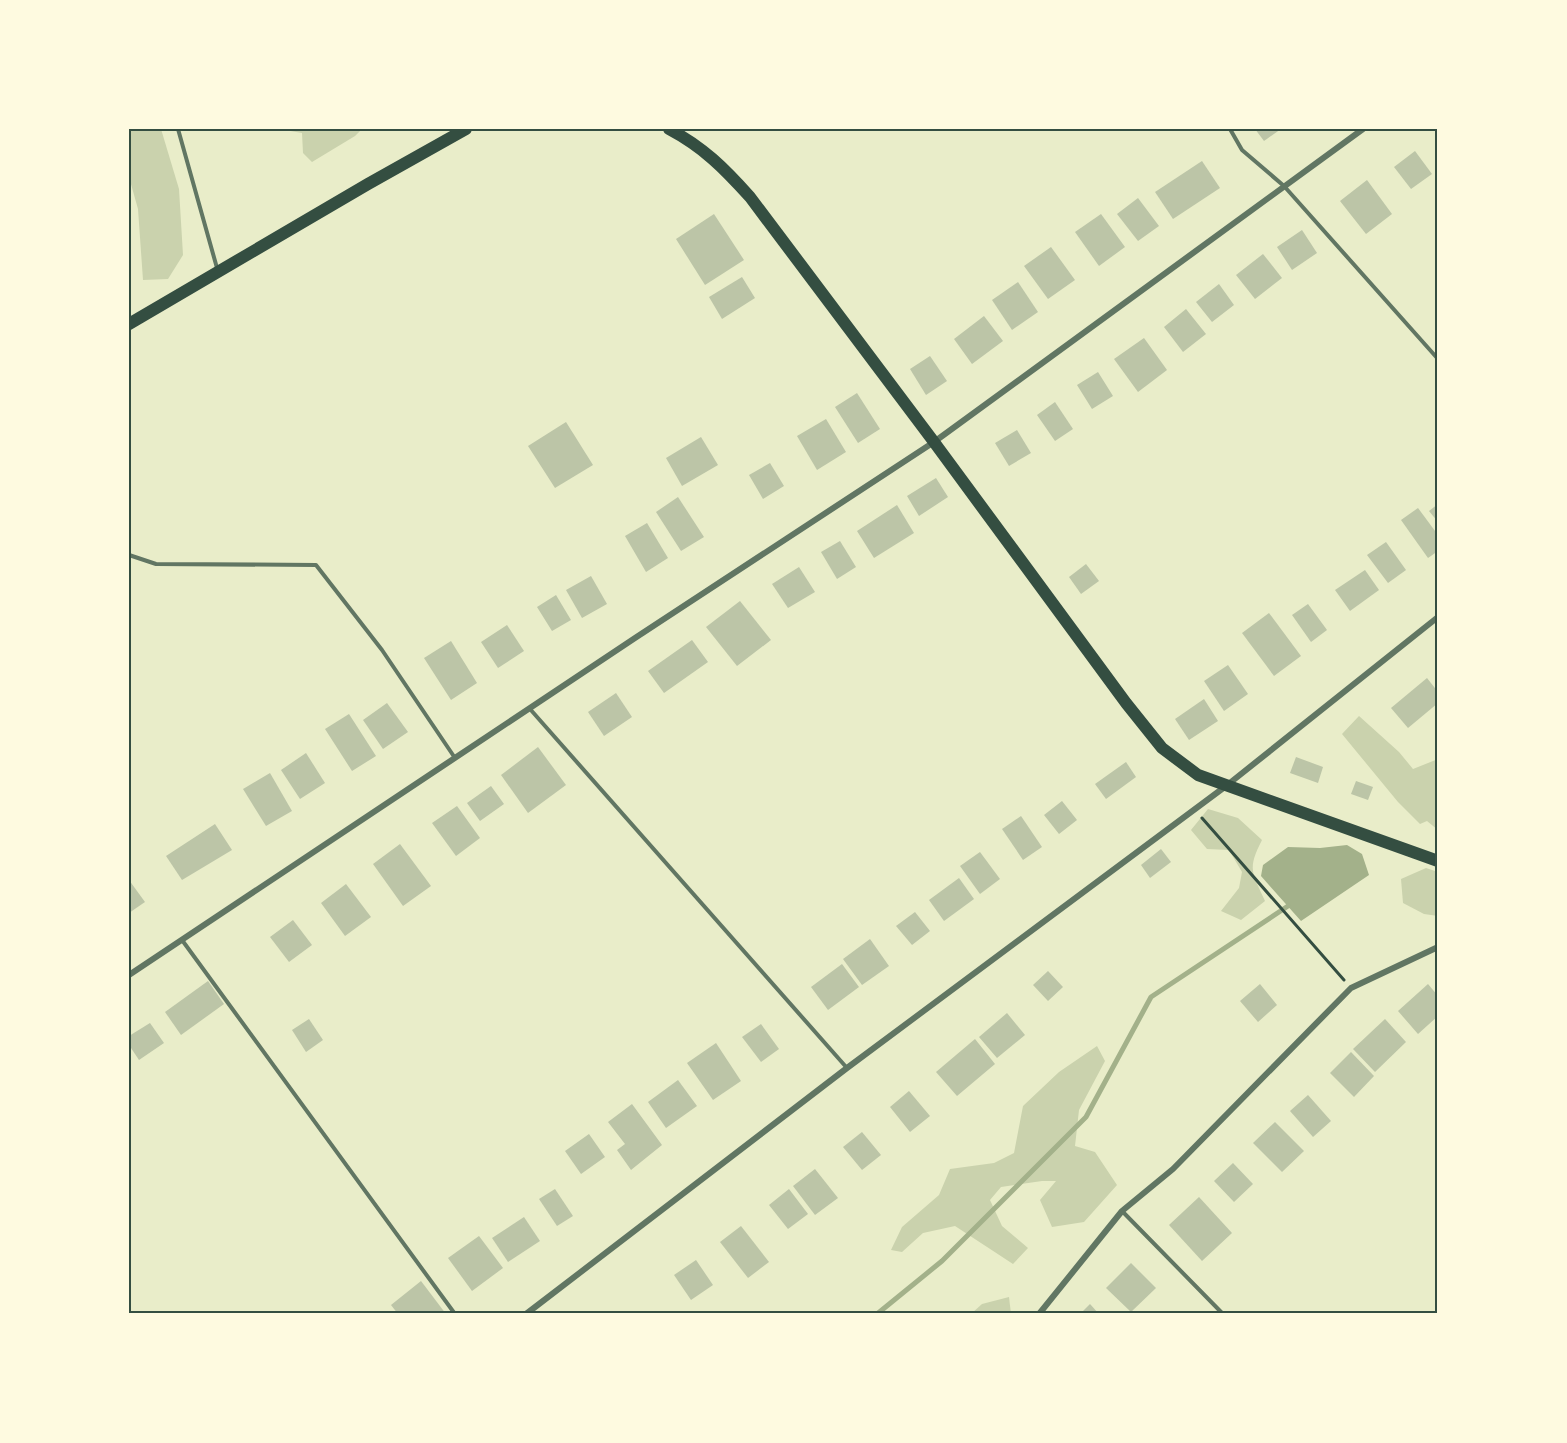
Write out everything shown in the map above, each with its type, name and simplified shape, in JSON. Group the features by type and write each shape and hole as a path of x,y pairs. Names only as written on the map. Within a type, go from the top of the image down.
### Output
{"main road":[{"path":"129,324 466,129"},
{"path":"669,129 691,140 718,162 750,197 1126,703 1162,748 1198,775 1438,861"}],"street":[{"path":"129,975 934,442 1363,129"},
{"path":"526,1314 847,1068 1226,786 1438,617"},
{"path":"1039,1314 1122,1211 1173,1169 1351,988 1438,947"}],"lane":[{"path":"178,129 218,272"},
{"path":"1230,129 1242,150 1284,186 1438,359"},
{"path":"129,555 156,564 316,566 382,650 455,758"},
{"path":"530,708 847,1068"},
{"path":"182,940 455,1314"},
{"path":"1122,1211 1223,1314"}],"path":[{"path":"1195,809 1351,988"}],"shaded area":[{"path":"129,129 161,129 179,189 183,255 168,279 143,280 138,209 129,177"},
{"path":"279,129 362,129 355,136 312,162 303,153 302,133"},
{"path":"1359,716 1399,752 1413,769 1438,759 1438,830 1427,821 1420,824 1398,802 1342,734"},
{"path":"1208,809 1238,818 1262,840 1254,858 1253,870 1265,901 1241,920 1221,911 1239,888 1242,872 1229,850 1207,849 1191,830"},
{"path":"1347,845 1362,854 1369,875 1301,921 1261,876 1263,865 1288,847 1320,848"},
{"path":"1426,868 1438,872 1438,916 1424,914 1403,903 1401,879"},
{"path":"1097,1046 1105,1061 1079,1110 1075,1146 1095,1152 1117,1185 1084,1222 1052,1227 1040,1200 1056,1181 1042,1181 1001,1187 990,1200 1002,1226 1028,1248 1013,1264 955,1226 923,1233 902,1252 891,1250 902,1227 939,1195 950,1169 994,1163 1014,1153 1023,1106 1059,1072"},
{"path":"1009,1297 1011,1314 971,1314 982,1304"}],"building":[{"path":"1255,129 1281,129 1264,141"},
{"path":"1415,151 1432,174 1411,189 1394,167"},
{"path":"1202,161 1220,188 1173,219 1155,192"},
{"path":"1367,180 1392,214 1366,234 1340,201"},
{"path":"1138,198 1159,226 1138,241 1117,214"},
{"path":"714,214 744,260 705,285 676,239"},
{"path":"1101,214 1125,247 1099,266 1075,232"},
{"path":"1302,230 1317,253 1292,270 1277,247"},
{"path":"1051,247 1075,280 1048,299 1024,266"},
{"path":"1263,254 1282,278 1255,299 1236,275"},
{"path":"742,277 755,298 722,319 709,297"},
{"path":"1018,282 1038,312 1012,330 992,300"},
{"path":"1219,284 1234,305 1212,322 1196,302"},
{"path":"1186,309 1206,334 1183,352 1164,327"},
{"path":"984,316 1003,341 972,364 954,339"},
{"path":"1144,338 1167,370 1138,392 1114,359"},
{"path":"930,356 947,381 926,395 910,369"},
{"path":"1098,372 1113,396 1092,409 1077,385"},
{"path":"857,393 880,429 858,443 835,407"},
{"path":"1055,402 1073,429 1055,441 1037,415"},
{"path":"826,419 846,452 817,470 797,436"},
{"path":"566,422 593,465 555,488 528,446"},
{"path":"1017,430 1031,453 1009,466 995,443"},
{"path":"701,437 718,465 682,486 666,458"},
{"path":"770,463 784,486 763,499 749,475"},
{"path":"936,478 948,497 919,516 907,496"},
{"path":"678,497 704,537 681,551 656,512"},
{"path":"1438,504 1438,522 1429,511"},
{"path":"897,505 914,533 874,558 857,531"},
{"path":"1418,508 1438,535 1438,551 1428,558 1401,520"},
{"path":"647,523 668,558 646,572 625,536"},
{"path":"840,541 856,567 837,579 821,552"},
{"path":"1386,542 1406,570 1388,583 1367,555"},
{"path":"1086,564 1099,581 1081,594 1069,577"},
{"path":"799,567 815,592 788,608 772,584"},
{"path":"1365,570 1379,590 1350,611 1335,590"},
{"path":"591,576 607,604 582,618 566,590"},
{"path":"556,595 571,620 552,631 537,607"},
{"path":"740,601 771,640 737,666 706,627"},
{"path":"1308,604 1327,630 1311,642 1292,615"},
{"path":"1269,613 1301,656 1274,676 1242,633"},
{"path":"507,625 524,651 498,668 481,642"},
{"path":"692,640 708,662 664,693 648,671"},
{"path":"451,641 477,683 451,700 424,658"},
{"path":"1228,665 1248,694 1224,711 1204,681"},
{"path":"1427,678 1438,692 1438,703 1408,728 1391,708"},
{"path":"616,693 632,717 604,736 588,712"},
{"path":"1204,699 1218,721 1189,740 1175,719"},
{"path":"387,703 408,732 383,749 363,720"},
{"path":"349,714 376,756 352,771 325,729"},
{"path":"538,747 566,785 528,813 501,775"},
{"path":"306,753 325,783 300,799 281,770"},
{"path":"1296,757 1323,767 1318,783 1290,773"},
{"path":"1126,762 1136,777 1106,799 1095,784"},
{"path":"270,773 292,811 266,826 243,789"},
{"path":"1356,781 1373,787 1368,800 1351,794"},
{"path":"491,786 504,804 480,821 467,803"},
{"path":"1062,801 1077,820 1059,834 1044,815"},
{"path":"457,806 480,838 456,856 432,823"},
{"path":"1021,816 1042,847 1023,860 1002,829"},
{"path":"215,824 232,850 182,880 166,856"},
{"path":"400,844 431,886 403,906 373,864"},
{"path":"1161,849 1171,862 1150,878 1141,865"},
{"path":"980,852 1000,879 980,894 960,866"},
{"path":"959,878 974,899 944,921 929,900"},
{"path":"129,880 145,902 129,913"},
{"path":"346,884 371,917 345,936 321,903"},
{"path":"915,912 930,931 912,945 896,926"},
{"path":"293,920 312,945 289,962 270,937"},
{"path":"870,939 889,966 862,985 843,959"},
{"path":"842,964 859,987 828,1010 811,987"},
{"path":"1048,971 1063,987 1048,1001 1033,985"},
{"path":"208,981 224,1004 181,1035 165,1012"},
{"path":"1260,984 1277,1005 1258,1022 1240,1001"},
{"path":"1428,984 1438,996 1438,1016 1418,1034 1398,1011"},
{"path":"1007,1013 1025,1035 997,1058 979,1037"},
{"path":"309,1019 323,1040 306,1052 292,1030"},
{"path":"1385,1019 1406,1042 1375,1072 1353,1049"},
{"path":"150,1023 164,1043 139,1060 129,1045 129,1036"},
{"path":"761,1024 779,1049 761,1062 742,1037"},
{"path":"975,1039 995,1064 957,1096 936,1072"},
{"path":"716,1043 741,1081 713,1100 687,1063"},
{"path":"1351,1052 1374,1076 1354,1097 1330,1073"},
{"path":"678,1080 697,1106 666,1128 648,1102"},
{"path":"909,1091 930,1116 910,1132 890,1107"},
{"path":"1308,1095 1331,1121 1313,1137 1290,1111"},
{"path":"632,1104 662,1145 631,1170 617,1150 625,1144 608,1122"},
{"path":"1275,1122 1304,1151 1282,1172 1253,1143"},
{"path":"862,1132 881,1155 862,1170 843,1147"},
{"path":"589,1134 605,1157 581,1174 565,1151"},
{"path":"1233,1163 1253,1184 1234,1202 1214,1181"},
{"path":"815,1169 838,1198 815,1215 793,1186"},
{"path":"555,1189 573,1216 557,1226 539,1199"},
{"path":"789,1189 808,1214 788,1229 769,1205"},
{"path":"1199,1197 1232,1233 1202,1261 1169,1225"},
{"path":"524,1217 540,1241 508,1262 492,1238"},
{"path":"741,1226 769,1262 748,1278 720,1242"},
{"path":"479,1236 503,1268 472,1291 448,1258"},
{"path":"696,1260 713,1285 691,1300 674,1275"},
{"path":"1131,1263 1156,1288 1131,1312 1106,1288"},
{"path":"421,1281 446,1314 398,1314 391,1305"},
{"path":"1090,1304 1099,1314 1080,1314"}],"waterway":[{"path":"877,1314 942,1261 1086,1117 1151,997 1288,906"}]}
